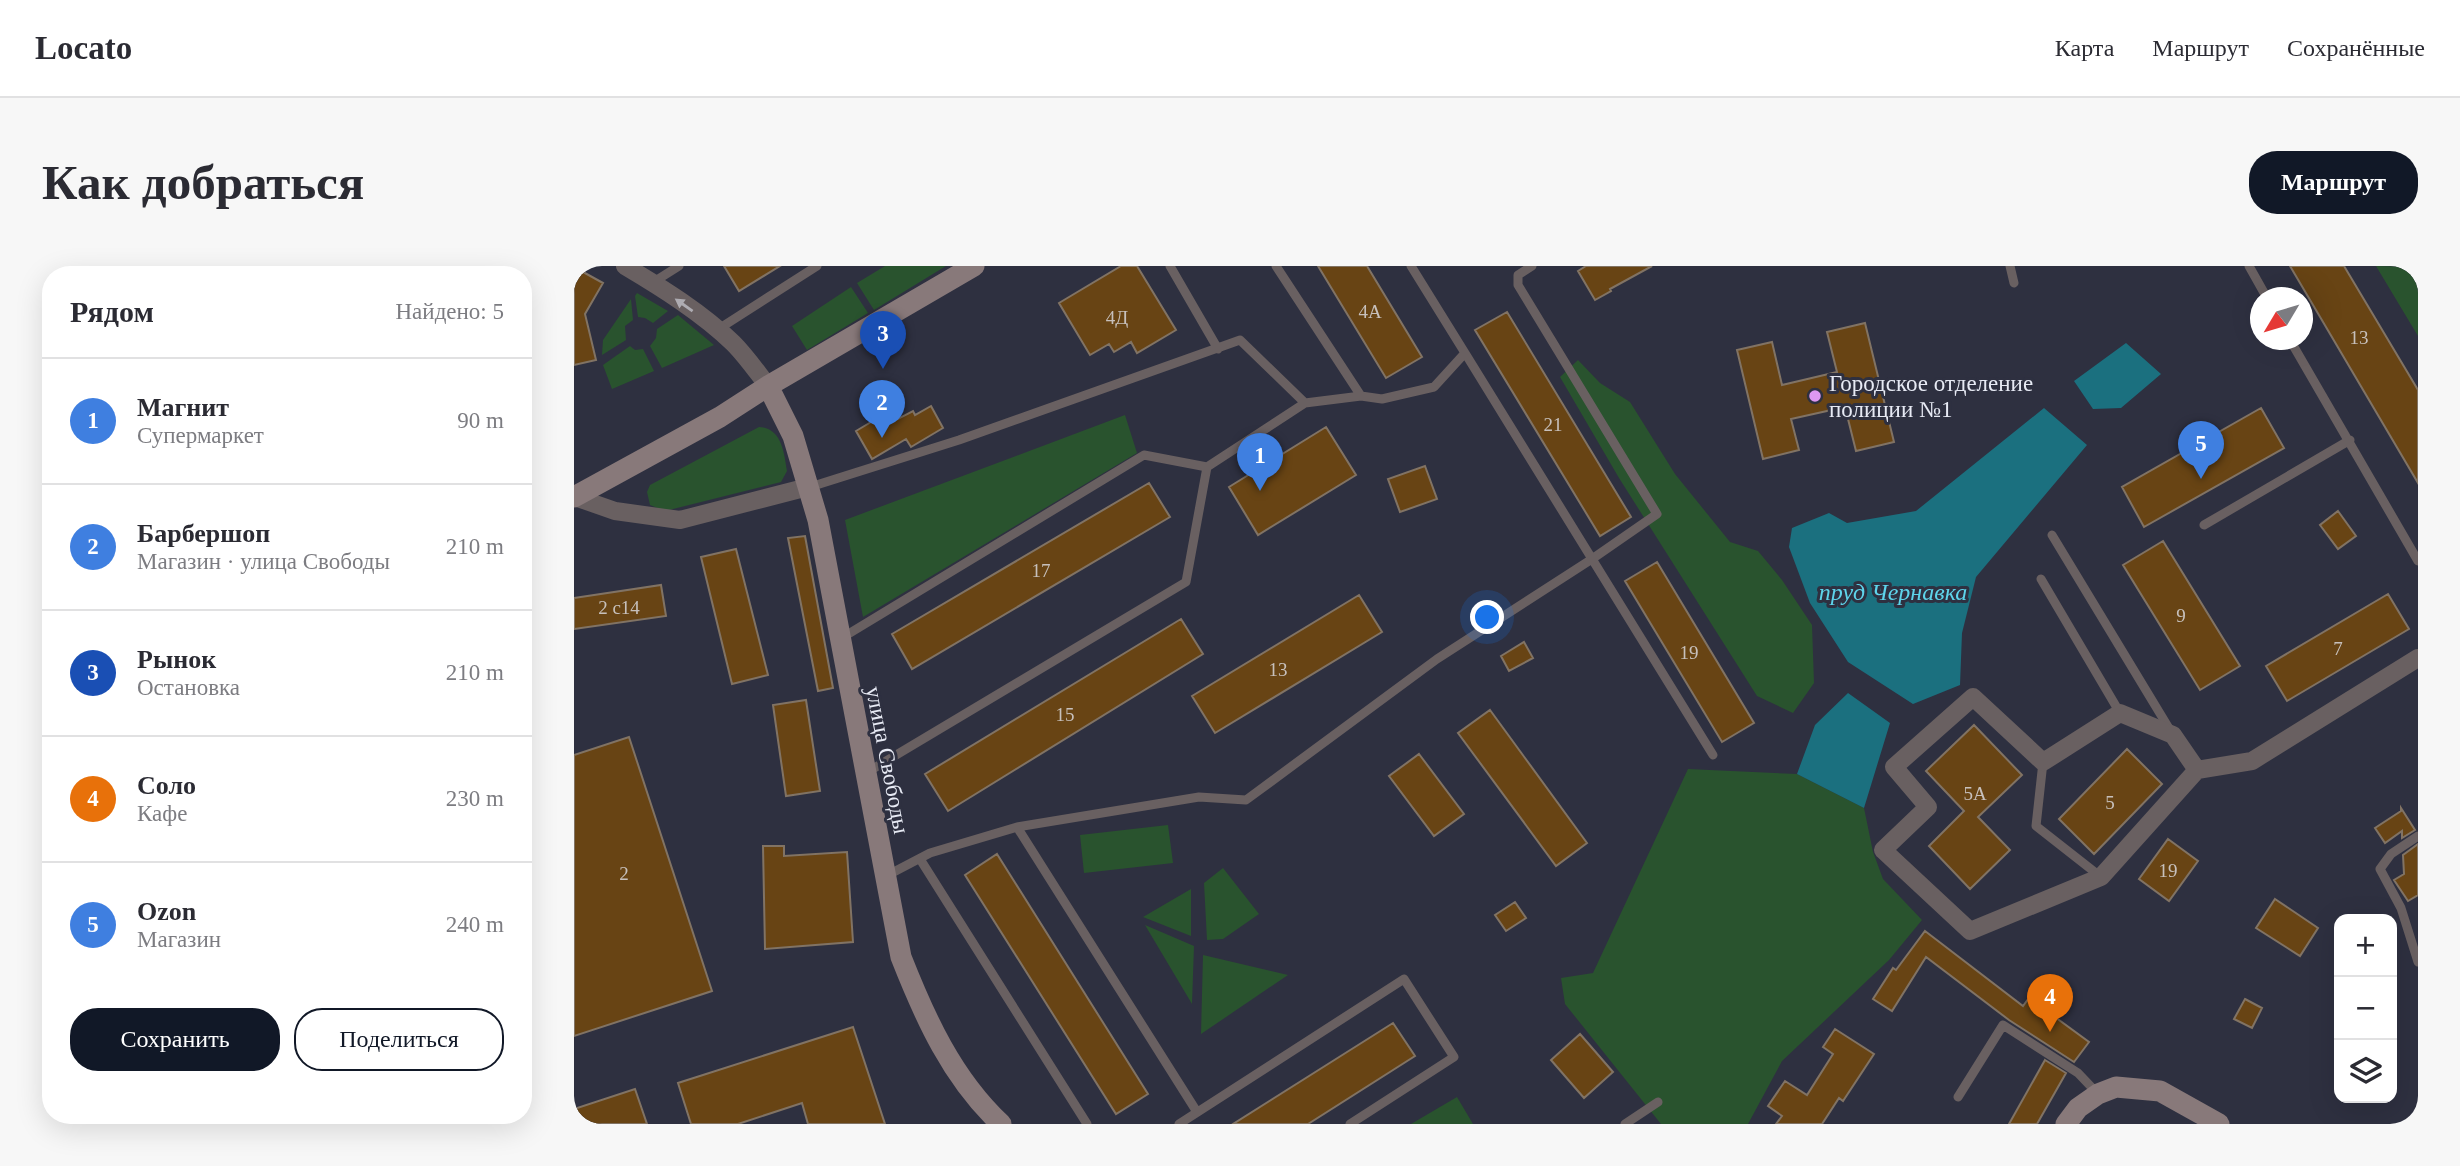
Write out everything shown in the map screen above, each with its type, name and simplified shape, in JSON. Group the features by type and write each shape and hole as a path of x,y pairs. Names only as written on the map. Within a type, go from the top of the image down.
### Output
{"street":[{"path":"625,266 717,330 733,344 768,386"},
{"path":"575,497 720,417 768,386 974,266"},
{"name":"улица Свободы","path":"768,386 793,436 818,520 864,774 901,957 925,1016 955,1070 1000,1124"},
{"path":"575,497 615,511 680,520 808,487"},
{"path":"2197,770 2173,735 2120,713 2043,762 1973,697 1894,767 1928,807 1883,850 1970,931 2101,877 2197,770 2252,761 2418,658"},
{"path":"2066,1124 2078,1108 2098,1094 2116,1087 2160,1091 2220,1124"}],"lane":[{"path":"652,283 680,266"},
{"path":"717,330 817,266"},
{"path":"1170,266 1217,349"},
{"path":"1276,266 1361,396"},
{"path":"1411,266 1713,755"},
{"path":"884,877 930,853 1017,827 1199,797 1247,800 1437,659 1657,514 1518,285 1518,275 1532,266"},
{"path":"2010,266 2014,283"},
{"path":"2249,266 2261,287"},
{"path":"808,487 959,440 1240,340 1305,403"},
{"path":"2296,350 2418,561"},
{"path":"839,640 1144,455 1207,467 1305,403 1361,396 1382,399 1434,387 1465,353"},
{"path":"2204,525 2350,440"},
{"path":"864,774 1186,582 1207,467"},
{"path":"2052,535 2173,735"},
{"path":"2041,579 2120,713"},
{"path":"2043,762 2036,826 2101,877"},
{"path":"1017,827 1197,1112"},
{"path":"2418,836 2391,854 2380,869 2401,908 2418,962"},
{"path":"920,859 1087,1124"},
{"path":"1178,1124 1404,979 1454,1057 1350,1124"},
{"path":"1958,1097 2003,1025 2078,1073 2098,1094"},
{"path":"1625,1124 1658,1102"}],"green space":[{"path":"885,266 946,266 874,310 857,283"},
{"path":"2376,266 2418,267 2418,336"},
{"path":"851,287 868,313 807,350 792,326"},
{"path":"637,293 668,311 653,323 638,317 635,296"},
{"path":"631,299 633,320 625,326 626,340 602,355 603,340"},
{"path":"678,315 714,345 662,368 650,346 656,338 657,329"},
{"path":"630,346 635,350 643,349 654,371 612,389 603,365"},
{"path":"1578,360 1600,383 1630,402 1675,474 1730,542 1758,551 1782,580 1812,625 1814,683 1793,713 1757,696 1619,478 1560,377"},
{"path":"1125,415 1137,453 863,617 845,520"},
{"path":"759,427 773,432 780,443 787,471 781,482 665,511 650,505 647,492 650,485"},
{"path":"1688,769 1797,774 1864,808 1873,852 1883,879 1922,920 1889,960 1782,1061 1748,1124 1661,1124 1565,1004 1561,978 1593,973"},
{"path":"1168,825 1173,863 1084,873 1080,835"},
{"path":"1223,868 1259,914 1223,939 1207,940 1204,883"},
{"path":"1191,889 1191,936 1143,917"},
{"path":"1145,925 1194,946 1192,1004"},
{"path":"1203,955 1288,975 1201,1034"},
{"path":"1457,1097 1473,1124 1411,1124"}],"water":[{"path":"2126,343 2161,374 2121,408 2093,409 2074,381"},
{"name":"пруд Чернавка","path":"2044,408 2087,445 1976,577 1962,633 1960,685 1913,704 1848,662 1810,603 1789,547 1792,528 1829,513 1847,523 1916,511"},
{"path":"1848,693 1890,723 1864,808 1797,774 1815,725"}],"building":[{"path":"724,266 780,266 739,291"},
{"path":"1121,266 1137,266 1176,330 1137,353 1131,342 1114,352 1109,344 1090,355 1059,303"},
{"path":"1318,266 1367,266 1422,357 1386,378"},
{"path":"1586,266 1652,266 1595,300 1578,271"},
{"path":"2290,266 2344,266 2418,390 2418,483 2313,305 2313,287 2302,287"},
{"path":"574,267 603,283 585,314 596,360 574,365"},
{"path":"1507,312 1631,517 1600,536 1475,330"},
{"name":"Городское отделение полиции №1","path":"1865,323 1894,442 1856,451 1845,407 1791,419 1799,450 1763,459 1737,350 1772,342 1782,385 1837,372 1827,332"},
{"path":"931,406 943,428 911,447 906,439 872,459 856,431 893,409 894,421 913,411 915,415"},
{"path":"2261,408 2284,448 2144,527 2122,487"},
{"path":"1326,427 1356,475 1258,535 1229,487"},
{"path":"1425,466 1437,499 1400,512 1388,479"},
{"path":"1149,483 1170,517 912,669 892,634"},
{"path":"2338,511 2356,536 2338,549 2320,525"},
{"path":"805,536 833,688 818,691 788,538"},
{"path":"2163,541 2240,666 2200,690 2123,565"},
{"path":"736,549 768,675 732,684 701,557"},
{"path":"1657,562 1754,723 1722,742 1625,581"},
{"path":"661,585 666,616 574,629 574,598"},
{"path":"2388,594 2409,629 2287,701 2266,666"},
{"path":"1359,595 1382,632 1215,733 1192,696"},
{"path":"1181,619 1203,654 948,811 925,774"},
{"path":"1524,642 1533,658 1509,671 1501,656"},
{"path":"806,700 820,791 786,796 773,705"},
{"path":"1490,710 1587,843 1556,866 1458,733"},
{"path":"1974,725 2022,775 1978,817 2010,850 1970,889 1929,846 1964,811 1926,771"},
{"path":"629,737 712,991 574,1036 574,755"},
{"path":"2127,749 2162,784 2094,854 2059,819"},
{"path":"1419,754 1464,814 1434,836 1389,776"},
{"path":"2401,808 2415,830 2402,838 2402,831 2385,843 2375,828 2401,811"},
{"path":"2168,839 2198,861 2169,901 2139,879"},
{"path":"2418,844 2418,895 2408,901 2394,880 2404,874 2403,855"},
{"path":"763,846 784,846 784,856 847,852 853,942 765,949"},
{"path":"997,854 1148,1094 1116,1114 965,875"},
{"path":"2275,899 2318,928 2300,956 2256,928"},
{"path":"1515,902 1526,918 1506,931 1495,915"},
{"path":"1925,931 2023,1006 2029,998 2089,1042 2074,1062 2009,1020 1926,957 1892,1011 1873,999 1893,968 1896,970"},
{"path":"2245,999 2262,1008 2252,1028 2234,1019"},
{"path":"1393,1023 1415,1056 1308,1124 1233,1124"},
{"path":"853,1027 885,1124 808,1124 802,1103 738,1124 691,1124 678,1083"},
{"path":"1835,1029 1874,1054 1843,1101 1839,1098 1822,1124 1776,1124 1782,1116 1768,1106 1785,1081 1807,1095 1833,1054 1823,1047"},
{"path":"1580,1034 1613,1072 1584,1098 1551,1060"},
{"path":"2045,1060 2066,1073 2037,1124 2009,1124"},
{"path":"635,1089 647,1124 574,1124 574,1109"}],"place":[{"name":"Рынок","path":"883,369"},
{"name":"Городское отделение полиции №1","path":"1815,396"},
{"name":"Барбершоп","path":"882,438"},
{"name":"Ozon","path":"2201,479"},
{"name":"Магнит","path":"1260,491"},
{"name":"Соло","path":"2050,1032"}]}
